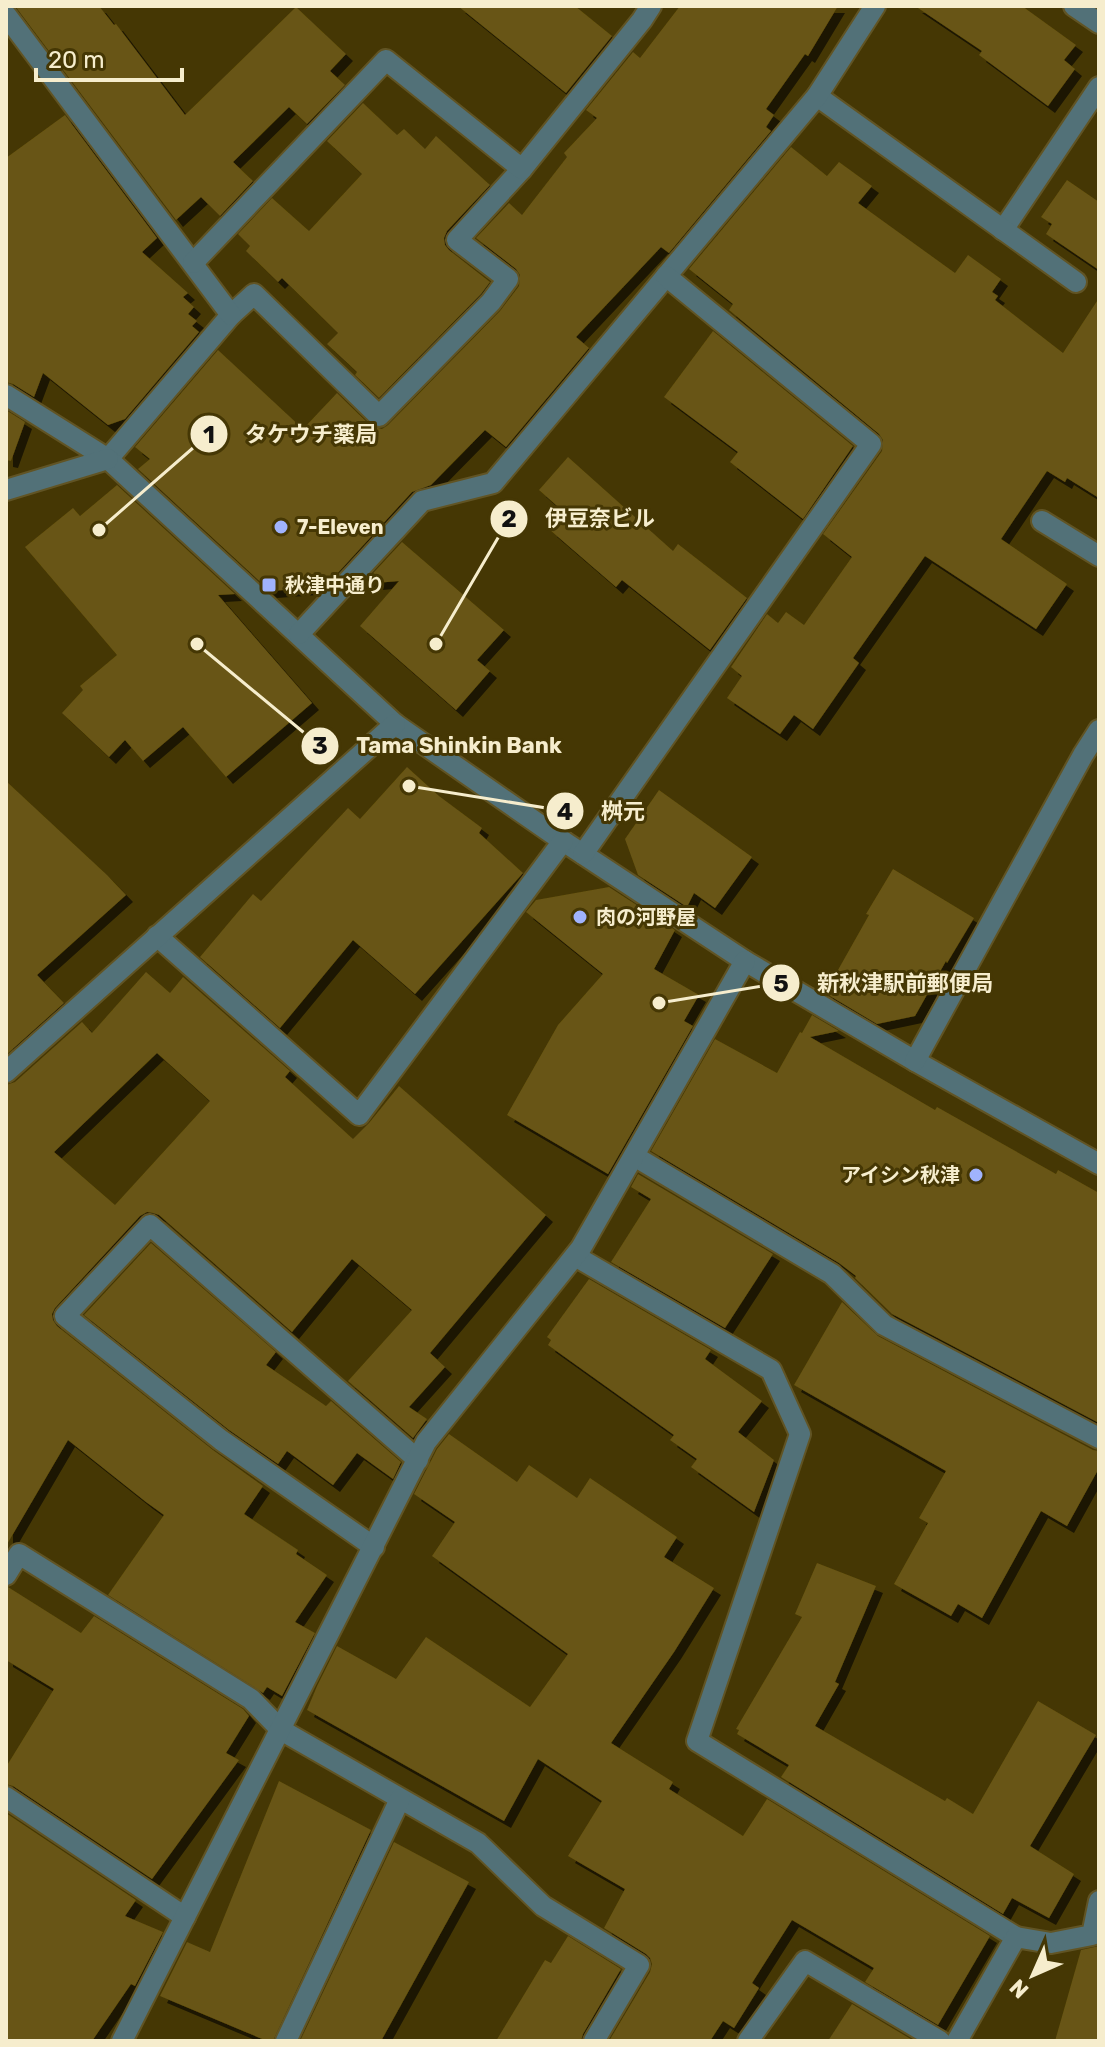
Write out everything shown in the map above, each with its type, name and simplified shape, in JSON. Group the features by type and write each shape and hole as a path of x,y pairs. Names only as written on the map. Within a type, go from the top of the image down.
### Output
{"street":[{"path":"6,490 108,459 231,315 254,294 379,416 491,302 508,279 457,240 522,169 651,6"},
{"path":"299,634 422,501 493,483 817,96 875,6"},
{"path":"1074,6 1099,23"},
{"path":"6,15 231,315"},
{"path":"193,263 386,60 522,169"},
{"path":"1003,230 1099,87"},
{"path":"817,96 1076,282"},
{"path":"583,854 871,444 666,276"},
{"path":"6,395 108,459 395,724 563,841 745,961 1099,1164"},
{"path":"1042,521 1099,556"},
{"path":"6,1072 395,724"},
{"path":"915,1061 1099,730"},
{"path":"157,936 359,1115 563,841"},
{"path":"122,2041 426,1442 575,1256 745,961"},
{"path":"634,1156 832,1274 884,1325 1099,1438"},
{"path":"374,1547 221,1440 65,1316 150,1225 418,1460"},
{"path":"575,1256 771,1370 800,1434 697,1741 1016,1937 1051,1943 1095,1936 1099,1901"},
{"path":"6,1575 19,1554 251,1699 281,1730 478,1843 543,1906 639,1965 594,2041"},
{"path":"6,1797 185,1917"},
{"path":"286,2041 400,1799"},
{"path":"957,2041 1016,1937"},
{"path":"748,2041 805,1961 940,2041"}],"building":[{"path":"15,6 99,6 185,115 296,7 346,54 330,71 345,85 307,124 289,107 233,162 253,181 220,216 201,197 176,220"},
{"path":"458,6 575,6 612,36 566,93"},
{"path":"680,6 838,6 808,56 805,54 766,109 774,115 766,127 771,131 669,253 661,247 576,337 589,348 506,447 485,430 431,485 412,492 325,587 270,591 138,469 150,459 135,447 218,350 303,429 337,393 371,426 382,429 388,425 500,311 519,286 520,275 516,269 476,238 509,203 522,215 567,157 564,153 597,118 586,110 633,52 640,58"},
{"path":"915,6 1022,6 1076,45 1064,60 1075,69 1048,106 979,55 982,51"},
{"path":"363,103 397,135 404,129 425,149 436,136 490,185 444,238 449,250 490,282 379,398 327,344 338,333 282,278 278,282 246,251 250,246 238,234 272,198 309,231 362,174 327,141"},
{"path":"65,115 157,238 142,252 188,293 183,297 194,307 188,314 197,321 192,326 199,332 125,419 108,425 43,373 34,397 6,382 6,158"},
{"path":"791,147 827,176 839,162 872,186 858,203 955,273 968,255 1001,279 992,292 998,296 995,300 1063,353 1099,298 1099,498 1067,478 1065,482 1047,471 1001,539 1067,584 1036,629 925,556 853,658 859,663 813,729 794,715 780,734 727,698 742,676 731,667 767,614 778,623 786,612 804,625 852,557 823,534 882,451 883,440 729,310 733,304 689,269"},
{"path":"1067,180 1099,202 1099,270 1046,234 1052,224 1041,217"},
{"path":"713,331 853,446 803,519 730,462 738,452 664,397"},
{"path":"6,410 25,422 11,461 6,460"},
{"path":"568,457 673,551 678,544 747,598 710,650 622,580 616,587 550,530 565,513 539,490"},
{"path":"117,485 235,594 218,595 312,703 226,777 183,727 143,761 125,740 109,757 62,713 83,690 80,686 117,655 25,547 73,508 80,516"},
{"path":"402,542 504,630 477,660 490,671 456,710 360,626 399,581 363,584"},
{"path":"407,767 482,828 479,833 523,873 415,994 353,940 280,1028 200,957 253,894 261,901 348,808 360,819"},
{"path":"6,781 126,895 37,975 64,1003 6,1055"},
{"path":"659,790 752,857 715,908 694,893 687,907 638,875 625,839"},
{"path":"893,869 974,918 915,1016 877,1024 825,993"},
{"path":"609,887 675,930 654,969 699,995 684,1021 693,1026 608,1174 507,1115 558,1025 603,974 526,912 536,900"},
{"path":"146,972 170,993 183,977 290,1071 285,1077 353,1139 399,1086 546,1215 430,1353 445,1367 409,1407 427,1419 413,1438 348,1381 412,1310 352,1259 292,1332 159,1215 147,1212 55,1308 52,1314 57,1326 263,1486 244,1514 298,1550 296,1554 327,1575 295,1622 315,1633 282,1696 267,1687 263,1693 108,1595 164,1515 68,1440 6,1546 6,1085 15,1082 82,1022 92,1033","holes":["157,1053 210,1101 115,1205 54,1152"]},
{"path":"812,1015 839,1031 810,1037 935,1110 937,1107 1056,1174 1058,1170 1099,1193 1099,1423 892,1314 856,1276 839,1263 651,1151 715,1039 777,1073"},
{"path":"638,1174 773,1254 725,1328 611,1262 651,1199 631,1187"},
{"path":"151,1243 276,1352 266,1365 326,1406 331,1401 401,1462 393,1479 357,1453 333,1485 287,1451 278,1464 229,1430 84,1315"},
{"path":"589,1279 711,1350 705,1359 762,1401 738,1432 774,1460 754,1512 691,1467 697,1459 670,1440 674,1435 548,1345 551,1340 547,1337"},
{"path":"842,1302 878,1336 1099,1451 1099,1468 1067,1526 1041,1511 982,1618 958,1604 951,1616 894,1584 928,1523 919,1518 946,1471 794,1385"},
{"path":"449,1434 517,1482 529,1465 577,1498 590,1478 677,1537 664,1557 714,1588 611,1743 673,1782 669,1789 743,1836 767,1799 990,1936 938,2025 865,1982 874,1968 792,1920 752,1983 759,1988 734,2028 723,2021 710,2041 609,2041 652,1964 646,1954 604,1928 625,1889 568,1856 602,1801 538,1759 504,1821 307,1710 337,1646 396,1679 426,1637 530,1707 568,1654 432,1556 455,1522 414,1494 437,1449"},
{"path":"817,1563 876,1586 835,1682 839,1684 815,1726 973,1814 1038,1701 1096,1735 1030,1846 1074,1874 1049,1918 1012,1898 1003,1914 781,1777 789,1765 737,1734 739,1730 736,1729 802,1617 795,1614"},
{"path":"8,1587 81,1633 94,1616 243,1709 249,1716 226,1753 239,1760 152,1879 6,1784 6,1767 54,1689 6,1660"},
{"path":"279,1781 371,1830 273,2041 267,2041 160,1996 187,1942 210,1952"},
{"path":"6,1813 136,1900 125,1916 163,1932 135,1986 131,1984 92,2041 6,2041"},
{"path":"394,1842 469,1882 381,2041 300,2041"},
{"path":"568,1936 621,1969 581,2041 496,2041 545,1960 551,1963"},
{"path":"1099,1946 1099,2041 1055,2041 1081,1950"},
{"path":"852,2004 914,2041 828,2041"}],"place":[{"name":"7-Eleven","path":"281,527"},
{"name":"タケウチ薬局","path":"99,530"},
{"name":"秋津中通り","path":"269,585"},
{"name":"Tama Shinkin Bank","path":"197,644"},
{"name":"伊豆奈ビル","path":"436,644"},
{"name":"桝元","path":"409,786"},
{"name":"肉の河野屋","path":"580,917"},
{"name":"新秋津駅前郵便局","path":"659,1003"},
{"name":"アイシン秋津","path":"976,1175"}]}
